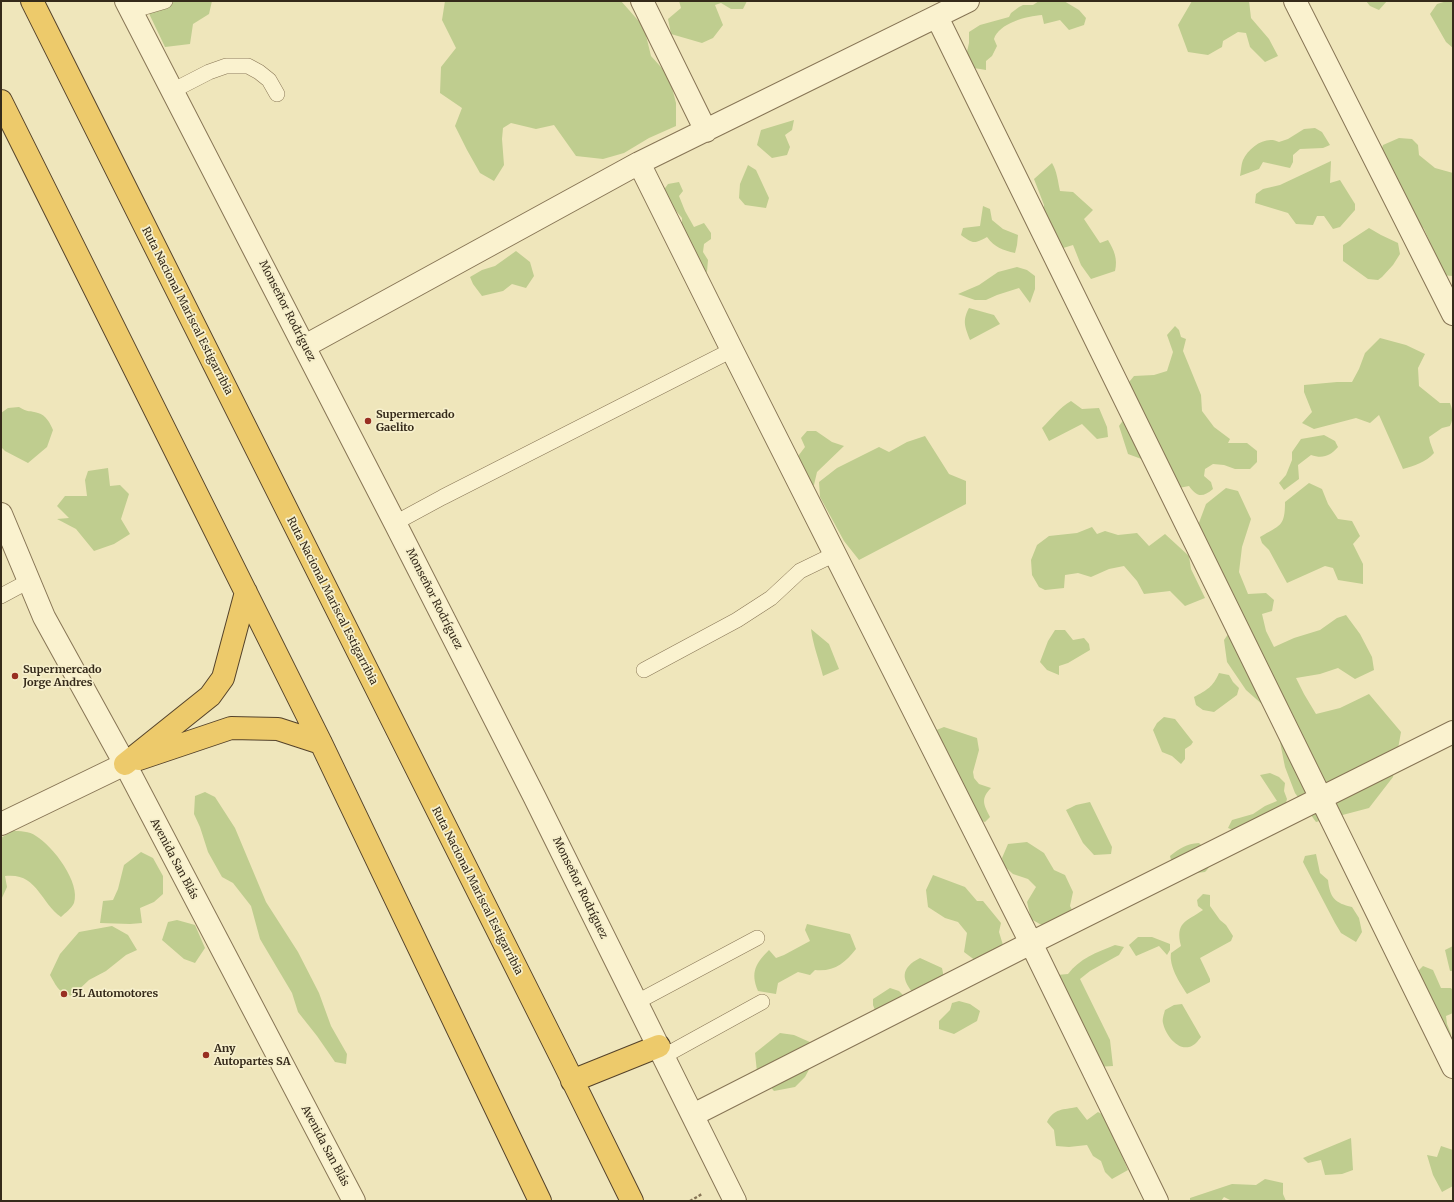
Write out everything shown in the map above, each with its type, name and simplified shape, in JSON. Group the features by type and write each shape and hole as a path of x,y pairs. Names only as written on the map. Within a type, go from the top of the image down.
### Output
{"highway":[{"name":"Ruta Nacional Mariscal Estigarribia","path":"32,1 632,1201"},
{"path":"1,101 320,743 540,1201"},
{"path":"125,764 210,696 223,678 246,592"},
{"path":"125,764 231,728 278,729 320,743"},
{"path":"572,1080 661,1051"}],"street":[{"path":"642,1 706,131"},
{"path":"305,346 640,163 968,1"},
{"path":"1295,1 1453,314"},
{"name":"Monseñor Rodríguez","path":"128,6 395,522 735,1201"},
{"path":"937,17 1453,1067"},
{"path":"640,163 732,350 1032,943 1157,1201"},
{"name":"Avenida San Blás","path":"1,514 44,617 125,764 354,1201"},
{"path":"693,1115 1453,732"},
{"path":"1,824 125,764"}],"lane":[{"path":"128,6 165,1"},
{"path":"172,91 209,72 226,66 248,66 269,80 277,94"},
{"path":"395,522 732,350"},
{"path":"644,670 737,620 771,598 800,571 835,554"},
{"path":"1,596 29,581"},
{"path":"636,1002 757,938"},
{"path":"661,1051 762,1002"}],"green space":[{"path":"143,1 212,1 209,14 193,24 190,44 165,47"},
{"path":"445,1 621,1 644,27 651,56 669,76 676,103 676,126 649,138 624,153 603,159 576,156 554,125 536,129 511,123 503,128 502,139 504,165 494,181 480,173 455,126 462,108 440,93 441,67 456,48 442,20"},
{"path":"679,1 747,1 743,9 731,9 721,3 715,5 723,25 713,38 702,43 671,34 668,19 681,8"},
{"path":"1039,1 1064,1 1079,10 1086,18 1084,25 1069,30 1060,20 1044,24 1042,15 1014,21 997,33 994,39 997,46 992,56 986,61 986,70 974,68 966,56 969,43 969,32 980,25 1009,17 1011,13 1023,5 1033,5"},
{"path":"1192,1 1249,1 1251,18 1269,39 1278,56 1265,62 1250,47 1246,33 1238,32 1223,41 1222,47 1208,55 1188,52 1178,25"},
{"path":"1366,1 1387,1 1379,10 1370,6"},
{"path":"1453,1 1453,48 1446,42 1430,14 1437,4"},
{"path":"794,120 792,130 785,135 790,147 787,155 772,158 757,145 761,130"},
{"path":"1315,128 1322,132 1330,145 1323,148 1300,149 1293,155 1293,162 1290,168 1263,162 1259,169 1240,176 1243,160 1249,151 1258,144 1269,140 1279,142 1288,139 1304,129"},
{"path":"1399,138 1412,139 1418,145 1419,155 1435,168 1453,173 1453,276 1439,275 1430,265 1435,253 1424,229 1408,209 1378,159 1383,145"},
{"path":"1331,161 1330,183 1340,180 1355,204 1355,210 1340,227 1333,229 1324,216 1317,216 1313,225 1296,224 1288,213 1255,203 1256,194 1263,189 1280,185"},
{"path":"1052,163 1060,191 1073,192 1093,210 1084,219 1100,243 1108,240 1115,255 1115,271 1091,279 1081,265 1073,245 1060,249 1042,216 1044,205 1034,179"},
{"path":"748,165 756,170 769,198 766,208 745,205 739,198 740,184"},
{"path":"679,182 683,191 679,196 694,227 704,223 711,233 711,239 704,244 703,252 708,260 707,272 690,267 682,226 682,218 667,200 663,191 668,184"},
{"path":"983,206 990,209 992,220 1003,229 1018,235 1015,253 993,244 987,237 974,242 961,235 963,228 980,226"},
{"path":"1369,228 1398,243 1400,254 1393,265 1378,280 1368,279 1343,261 1343,245"},
{"path":"516,251 530,262 534,276 526,288 512,284 503,291 482,296 473,284 470,277 482,270 495,266"},
{"path":"1017,267 1027,270 1035,276 1035,289 1030,303 1019,288 986,300 975,300 958,294 979,285 998,272"},
{"path":"969,308 994,315 1000,324 970,340 965,324"},
{"path":"1175,326 1179,330 1181,337 1186,339 1183,351 1201,395 1202,411 1214,427 1230,439 1228,443 1247,443 1257,451 1257,462 1250,469 1235,469 1224,465 1213,464 1205,469 1204,476 1211,482 1213,489 1203,495 1197,494 1189,486 1179,488 1163,467 1128,454 1119,426 1132,408 1125,387 1134,376 1154,375 1167,371 1173,352 1167,335"},
{"path":"1380,338 1406,345 1425,354 1418,368 1419,386 1440,403 1450,403 1453,417 1450,426 1442,428 1429,437 1434,453 1424,461 1403,469 1379,415 1370,423 1356,418 1314,429 1302,423 1312,412 1304,392 1304,385 1352,382 1365,353"},
{"path":"1071,401 1082,409 1099,408 1107,427 1108,437 1097,439 1082,424 1049,441 1042,428 1059,410"},
{"path":"19,407 41,414 49,422 53,430 47,447 28,463 5,451 1,447 1,413 8,408"},
{"path":"807,431 816,431 832,442 844,446 817,472 814,485 802,493 789,468 805,447 801,438"},
{"path":"1324,435 1335,441 1338,447 1332,453 1323,457 1311,455 1298,465 1299,479 1284,490 1279,483 1286,475 1292,460 1292,452 1301,439"},
{"path":"925,436 949,474 966,481 966,504 859,560 844,541 820,497 819,482 837,468 879,447 889,452 907,442"},
{"path":"108,468 110,486 120,485 129,494 121,519 130,534 114,544 94,551 76,529 57,519 69,518 57,506 65,496 87,496 85,480 88,471"},
{"path":"1309,483 1322,489 1328,504 1338,519 1352,521 1360,536 1353,544 1363,564 1363,584 1338,580 1333,568 1325,566 1287,583 1269,550 1262,543 1260,537 1277,527 1282,521 1285,510 1285,502"},
{"path":"1226,488 1238,491 1251,519 1242,547 1239,572 1248,594 1266,593 1274,600 1272,611 1262,614 1266,631 1274,647 1294,638 1320,630 1337,618 1346,615 1360,634 1372,657 1374,670 1355,679 1338,668 1320,674 1296,678 1316,714 1340,708 1369,694 1401,732 1393,777 1369,808 1316,822 1295,793 1285,767 1278,732 1264,706 1246,690 1227,662 1224,640 1241,616 1197,528 1206,504"},
{"path":"1092,527 1097,534 1105,531 1118,535 1137,533 1149,546 1165,534 1189,556 1191,569 1205,598 1185,606 1170,591 1144,594 1137,581 1124,566 1109,569 1091,577 1078,573 1065,575 1064,588 1045,590 1039,587 1032,575 1031,560 1037,545 1049,536 1077,533"},
{"path":"811,629 829,644 839,669 823,676"},
{"path":"1055,630 1065,630 1073,640 1084,638 1089,644 1090,650 1068,663 1059,666 1059,675 1047,670 1040,662 1048,641"},
{"path":"1219,673 1229,675 1239,688 1237,695 1214,712 1203,710 1196,705 1194,697 1209,688"},
{"path":"1164,717 1175,719 1193,742 1185,749 1185,759 1181,764 1172,756 1162,752 1153,730 1157,723"},
{"path":"944,727 977,738 979,750 973,772 974,778 979,784 991,788 985,795 984,799 990,817 985,822 958,815 934,731"},
{"path":"1270,773 1279,777 1285,783 1284,791 1287,799 1285,806 1240,833 1228,828 1232,820 1253,814 1265,806 1277,801 1260,775"},
{"path":"205,792 215,797 235,828 266,902 298,952 319,993 331,1026 347,1054 346,1064 335,1062 298,1012 292,993 260,939 251,906 233,883 222,877 208,852 194,814 195,796"},
{"path":"1090,802 1112,847 1111,854 1094,855 1083,843 1066,810 1076,805"},
{"path":"12,831 27,832 43,841 57,856 70,876 75,895 74,903 61,917 54,911 31,883 16,876 5,876 7,887 1,900 1,838"},
{"path":"1027,842 1044,853 1054,870 1065,875 1073,892 1070,906 1079,924 1059,935 1031,919 1027,902 1036,887 1028,879 1013,874 1004,866 1002,858 1008,844"},
{"path":"1199,843 1208,853 1211,861 1205,872 1196,873 1172,864 1170,856 1187,845"},
{"path":"141,852 153,858 163,876 163,894 154,902 140,908 142,923 100,923 103,901 113,900 118,889 124,865"},
{"path":"1316,854 1320,873 1328,880 1330,891 1334,899 1341,904 1352,907 1359,918 1362,932 1356,942 1341,933 1303,862 1305,856"},
{"path":"933,875 965,887 977,901 983,901 1001,923 999,932 1003,945 976,961 964,952 967,933 958,922 945,918 928,907 926,890"},
{"path":"1203,894 1210,895 1210,906 1233,936 1231,941 1200,958 1210,982 1187,994 1173,969 1171,953 1181,946 1180,932 1183,924 1203,910 1198,906 1197,900"},
{"path":"177,920 195,925 205,948 195,963 184,959 162,940 168,922"},
{"path":"807,924 850,934 856,949 838,966 828,970 815,970 810,975 798,972 778,983 776,994 758,991 755,973 761,959 769,950 776,958 810,941 805,930"},
{"path":"112,926 128,935 137,950 126,955 106,971 89,980 72,996 61,991 56,986 50,975 60,954 79,932"},
{"path":"1138,937 1152,937 1170,944 1170,950 1167,955 1159,946 1136,956 1129,945"},
{"path":"1115,945 1124,947 1119,955 1090,971 1080,979 1110,1040 1113,1066 1097,1067 1057,975 1068,974 1083,960 1095,953"},
{"path":"1453,946 1453,971 1450,971 1445,950"},
{"path":"920,958 942,968 943,985 915,995 907,984 905,975 909,966"},
{"path":"1423,966 1433,970 1441,988 1451,988 1453,991 1453,1013 1446,1016 1451,1034 1450,1044 1416,973"},
{"path":"890,988 899,991 906,998 878,1018 873,1005 873,999"},
{"path":"959,1001 970,1004 980,1011 977,1021 954,1034 939,1029 939,1021 950,1010 952,1003"},
{"path":"1182,1004 1201,1037 1197,1042 1189,1047 1180,1046 1172,1040 1163,1023 1165,1010 1174,1005"},
{"path":"780,1033 794,1035 812,1043 812,1064 805,1077 795,1087 774,1091 757,1072 755,1053"},
{"path":"1077,1107 1087,1120 1098,1112 1112,1120 1118,1133 1121,1153 1128,1170 1112,1179 1105,1172 1101,1161 1093,1156 1087,1145 1069,1147 1056,1146 1054,1130 1047,1122 1056,1112 1063,1109"},
{"path":"1351,1138 1353,1170 1342,1174 1325,1175 1321,1160 1308,1163 1303,1158"},
{"path":"1441,1146 1453,1150 1453,1186 1442,1192 1433,1175 1427,1155 1437,1157"},
{"path":"1265,1179 1283,1183 1283,1194 1286,1201 1232,1201 1224,1197 1221,1201 1190,1201 1190,1198 1232,1184 1256,1185"}],"place":[{"name":"Supermercado Gaelito","path":"368,421"},
{"name":"Supermercado Jorge Andres","path":"15,676"},
{"name":"5L Automotores","path":"64,994"},
{"name":"Any Autopartes SA","path":"206,1055"}]}
